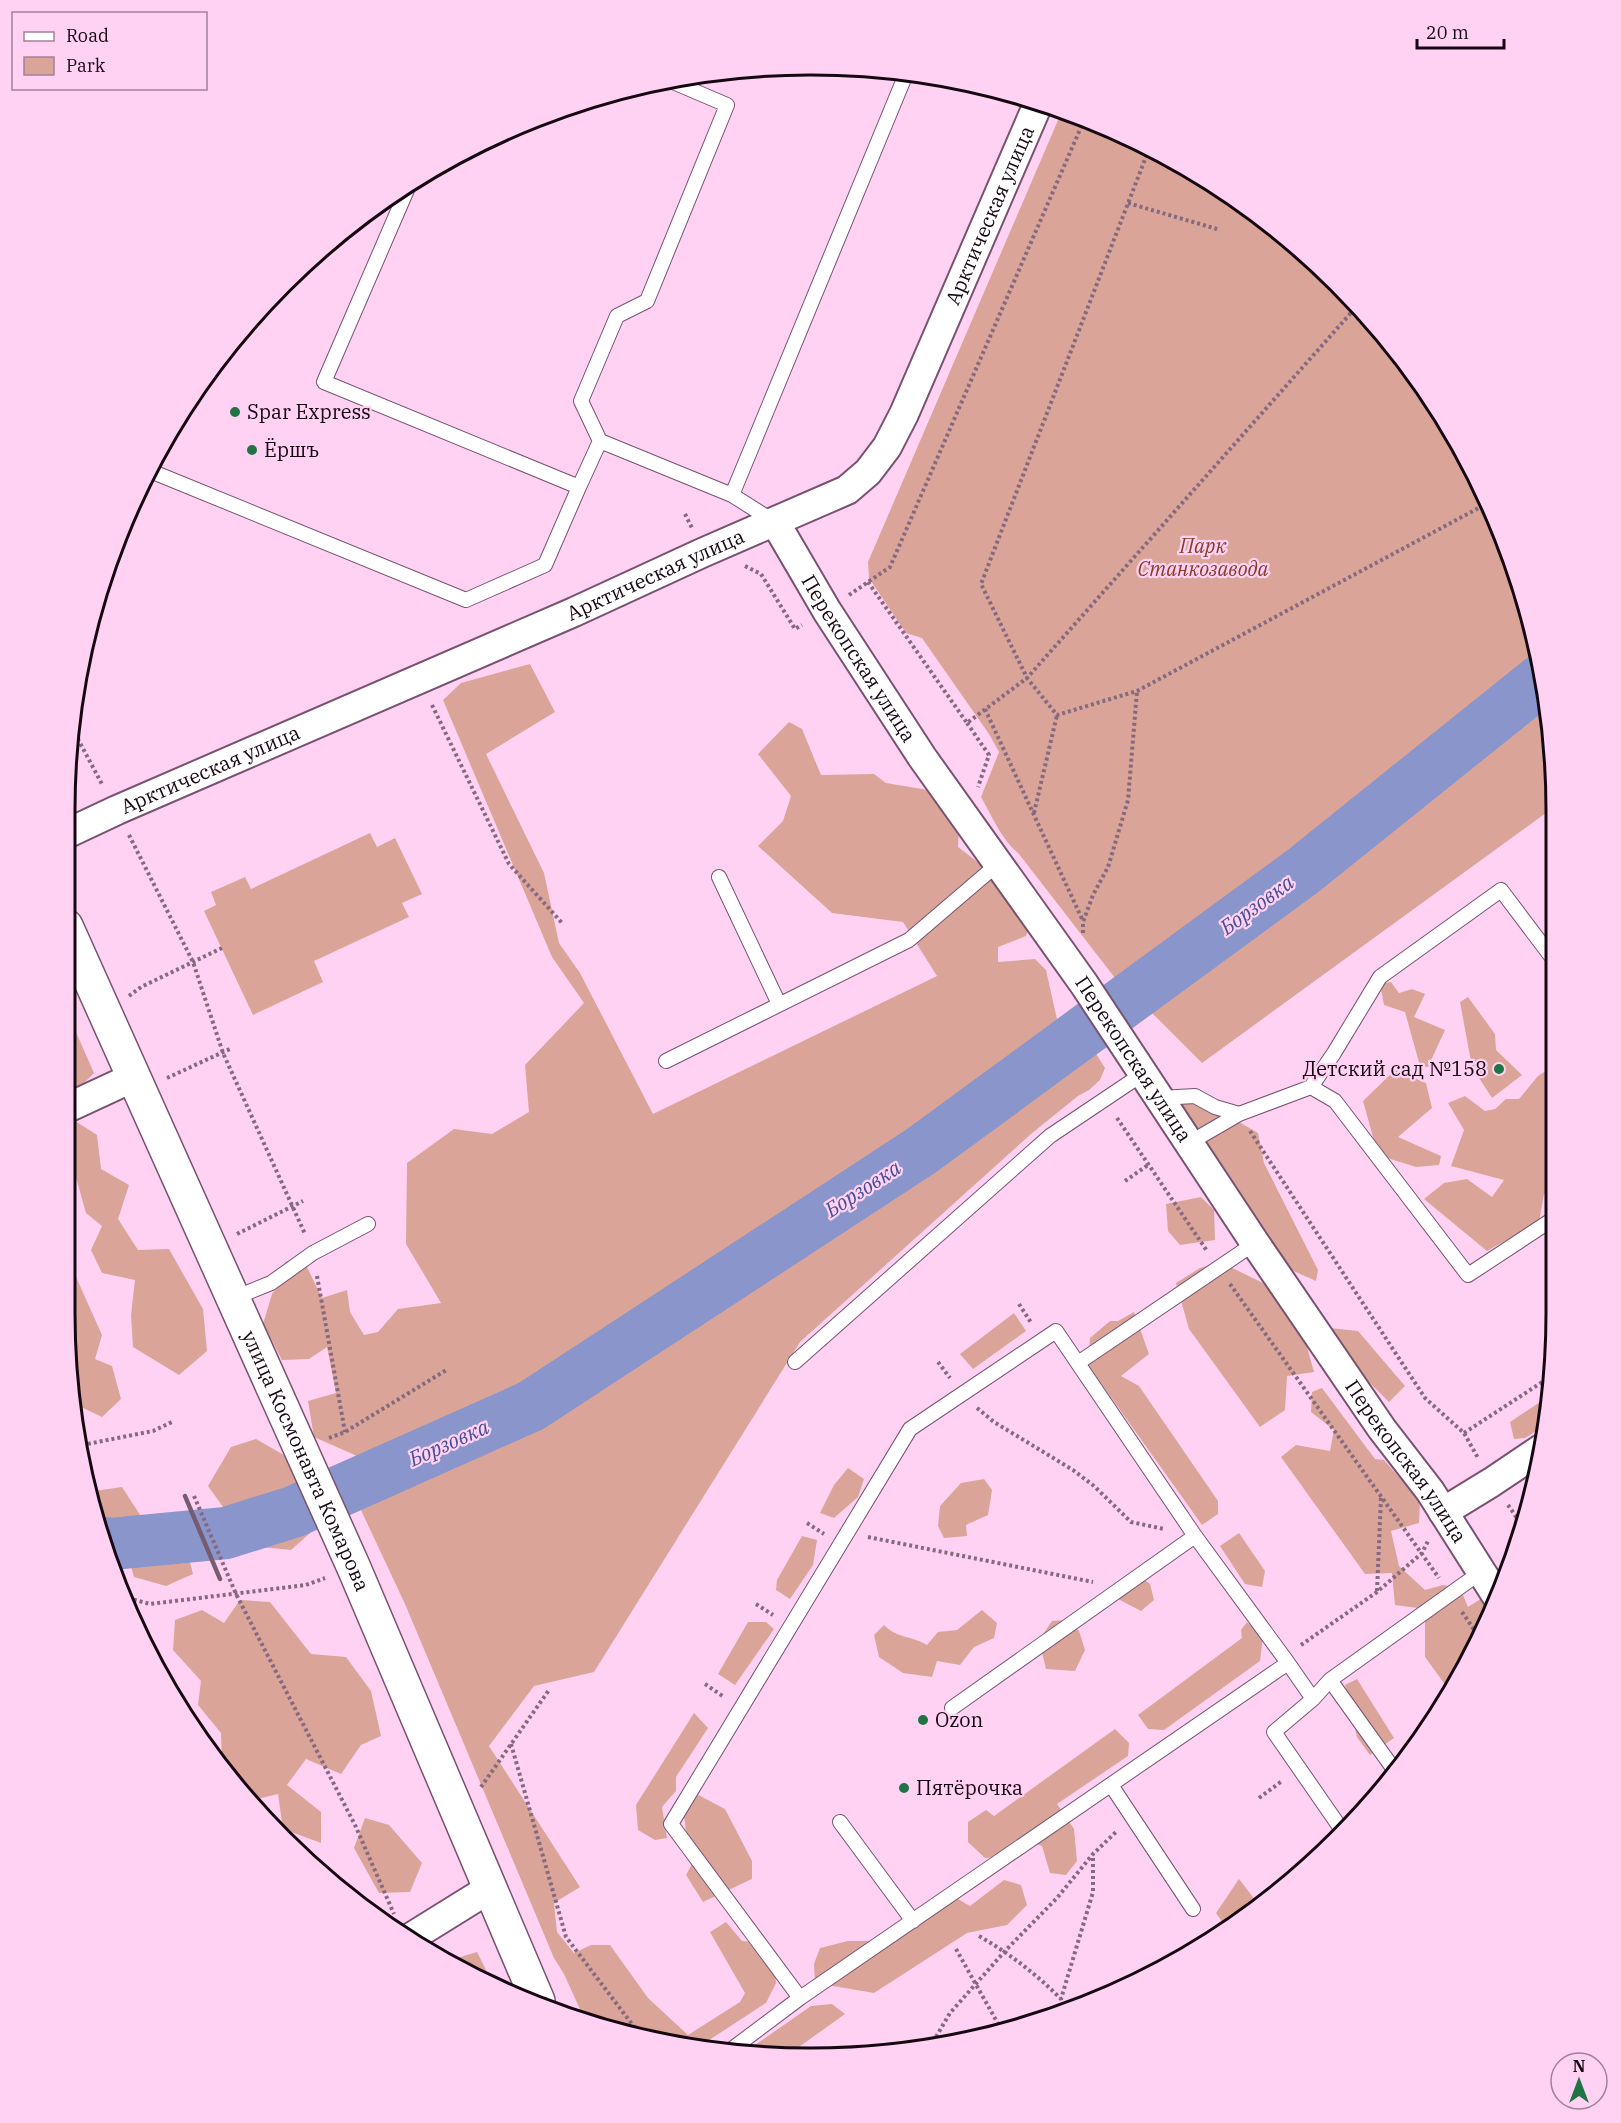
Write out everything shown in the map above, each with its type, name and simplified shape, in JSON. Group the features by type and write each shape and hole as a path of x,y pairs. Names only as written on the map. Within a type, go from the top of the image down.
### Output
{"street":[{"name":"Арктическая улица","path":"75,830 847,490 868,472 887,447 904,414 1035,110"},
{"name":"Перекопская улица","path":"775,522 827,611 922,757 1084,984 1255,1243 1382,1429 1443,1512 1489,1584"},
{"name":"улица Космонавта Комарова","path":"75,946 234,1298 314,1447 341,1537 535,1994"},
{"path":"75,1104 134,1077"},
{"path":"1443,1512 1532,1455"},
{"path":"408,1928 489,1888"}],"lane":[{"path":"732,495 903,81"},
{"path":"683,86 727,105 647,301 617,316 581,402 600,441 732,495 775,522"},
{"path":"403,198 324,382 579,487"},
{"path":"157,474 466,600 545,565 600,441"},
{"path":"666,1061 909,940 999,863"},
{"path":"719,877 779,1004"},
{"path":"1189,1143 1239,1114 1311,1087 1380,976 1501,890 1546,950"},
{"path":"795,1362 1050,1136 1105,1099 1140,1066"},
{"path":"1311,1087 1335,1101 1468,1275 1546,1224"},
{"path":"1160,1098 1195,1096 1215,1107 1239,1114"},
{"path":"234,1298 271,1283 313,1252 368,1224"},
{"path":"1078,1363 1255,1243"},
{"path":"800,1998 671,1824 910,1429 1056,1331 1195,1536 1313,1699"},
{"path":"952,1708 1195,1536"},
{"path":"1338,1825 1274,1732 1313,1699 1330,1680 1450,1594 1489,1584"},
{"path":"739,2044 800,1998 1288,1663"},
{"path":"1330,1680 1390,1764"},
{"path":"1111,1785 1193,1909"},
{"path":"840,1822 914,1921"}],"path":[{"path":"1081,127 890,567 868,582 967,723 1027,678 1351,313"},
{"path":"1057,715 1027,678 981,584 1146,157"},
{"path":"1128,203 1217,229"},
{"path":"1057,715 1137,691 1480,507"},
{"path":"685,514 702,553"},
{"path":"739,566 747,566 762,574 795,629 827,611"},
{"path":"389,691 434,706 509,864 563,924"},
{"path":"1083,941 1083,922 1093,895 1108,867 1128,800 1137,691"},
{"path":"985,709 1083,922"},
{"path":"1033,814 1057,715"},
{"path":"79,740 117,810 192,962 224,1053 313,1252 345,1432"},
{"path":"129,996 141,987 222,948"},
{"path":"166,1078 232,1048"},
{"path":"1105,1099 1219,1268 1474,1629"},
{"path":"1239,1114 1425,1398 1464,1434 1492,1482 1517,1518"},
{"path":"1125,1181 1148,1165"},
{"path":"234,1236 303,1201"},
{"path":"314,1447 345,1432 448,1369"},
{"path":"1464,1434 1542,1382"},
{"path":"961,1395 994,1422 1073,1470 1094,1486 1131,1522 1195,1536"},
{"path":"87,1444 153,1431 174,1421"},
{"path":"1377,1592 1381,1495"},
{"path":"194,1496 236,1594 355,1825 401,1923"},
{"path":"1288,1663 1301,1645 1377,1592 1422,1553 1443,1512"},
{"path":"847,1533 1122,1588"},
{"path":"134,1600 150,1604 306,1585 354,1568"},
{"path":"477,1792 549,1690"},
{"path":"511,1744 566,1937 634,2026"},
{"path":"1259,1798 1299,1768"},
{"path":"936,2037 950,2013 1057,1898 1093,1854 1131,1816"},
{"path":"1060,1999 1093,1892 1093,1854"},
{"path":"979,1936 1037,1975 1060,1999 1061,2004"},
{"path":"956,1948 998,2024"}],"green space":[{"name":"Парк Станкозавода","path":"1059,118 1136,151 1219,199 1258,227 1331,290 1394,363 1422,402 1470,485 1490,529 1521,620 1540,714 1546,813 1202,1063 1143,1004 1122,973 1115,978 1002,834 981,797 999,752 922,638 906,633 869,578 868,562"},
{"path":"530,664 555,712 486,754 544,873 559,943 580,973 653,1114 937,976 903,922 832,913 758,846 783,821 791,796 758,754 789,722 802,729 821,775 874,774 886,783 934,791 959,824 958,847 1004,882 1031,921 1026,936 998,947 998,962 1035,959 1046,970 1061,1037 1082,1050 1086,1038 1105,1068 1100,1080 1089,1090 1078,1096 1031,1134 800,1342 594,1672 534,1686 489,1746 580,1887 554,1903 557,1932 574,1953 591,1945 610,1945 648,1998 688,2035 740,2002 745,1993 710,1932 726,1922 742,1941 753,1942 775,1972 776,1983 766,2003 708,2041 620,2023 581,2011 554,1958 405,1604 360,1508 374,1491 366,1460 314,1437 308,1401 336,1393 327,1347 309,1359 282,1360 263,1324 272,1294 284,1277 285,1262 302,1257 322,1298 347,1290 350,1312 364,1335 378,1332 398,1309 441,1303 406,1244 407,1163 454,1129 492,1134 529,1112 525,1065 584,1003 552,957 443,700 461,683"},
{"path":"370,833 377,847 395,838 422,894 402,903 409,917 314,961 323,982 253,1015 204,911 216,905 211,892 245,877 251,889"},
{"path":"1391,982 1399,993 1412,989 1425,994 1414,1017 1445,1030 1428,1067 1420,1066 1405,1012 1384,1005 1380,984"},
{"path":"1468,997 1495,1034 1496,1050 1522,1075 1492,1098 1472,1067 1460,1002"},
{"path":"75,1030 94,1073 75,1092"},
{"path":"1395,1070 1426,1083 1432,1108 1398,1137 1441,1156 1439,1165 1416,1167 1378,1155 1363,1101"},
{"path":"1546,1071 1546,1193 1539,1222 1487,1251 1424,1199 1444,1183 1467,1179 1492,1197 1504,1180 1451,1166 1464,1130 1448,1103 1465,1096 1485,1111 1495,1109 1506,1099 1519,1099 1538,1076"},
{"path":"1186,1091 1258,1133 1264,1163 1318,1270 1316,1281 1280,1265 1176,1111"},
{"path":"75,1121 97,1135 101,1169 129,1185 118,1219 138,1250 169,1249 203,1309 207,1351 179,1375 133,1347 131,1315 135,1280 102,1273 91,1250 102,1226 86,1213 75,1174"},
{"path":"1201,1197 1214,1210 1215,1240 1180,1245 1168,1231 1166,1204"},
{"path":"1220,1262 1263,1283 1287,1314 1300,1322 1314,1372 1287,1376 1285,1410 1260,1427 1189,1329 1176,1283 1200,1268"},
{"path":"75,1275 102,1335 95,1359 112,1366 121,1399 102,1417 81,1407"},
{"path":"1134,1312 1149,1354 1121,1376 1139,1386 1218,1501 1218,1514 1202,1525 1088,1365 1090,1338 1110,1321 1118,1321"},
{"path":"1014,1313 1026,1331 973,1369 960,1354"},
{"path":"1330,1328 1358,1331 1405,1386 1389,1402 1338,1351"},
{"path":"1322,1388 1375,1459 1384,1460 1420,1501 1419,1523 1391,1531 1399,1566 1425,1590 1443,1585 1460,1588 1468,1607 1487,1595 1489,1597 1470,1638 1445,1684 1425,1657 1425,1609 1395,1605 1392,1573 1365,1574 1281,1457 1296,1445 1330,1451 1334,1430 1311,1412 1312,1392"},
{"path":"1541,1402 1536,1431 1525,1438 1514,1439 1510,1422"},
{"path":"256,1439 289,1458 318,1526 291,1550 251,1546 208,1486 231,1447"},
{"path":"848,1468 864,1479 858,1497 834,1518 820,1513 834,1485"},
{"path":"984,1479 992,1490 988,1515 966,1525 967,1536 944,1538 938,1526 940,1506 961,1483"},
{"path":"122,1487 144,1521 182,1532 193,1574 166,1586 134,1577 120,1528 108,1530 97,1491"},
{"path":"1239,1533 1265,1571 1262,1587 1245,1584 1220,1546"},
{"path":"802,1536 817,1540 813,1565 790,1599 776,1590 777,1580"},
{"path":"1135,1573 1150,1584 1154,1600 1141,1611 1118,1599 1119,1583"},
{"path":"240,1600 270,1602 311,1654 346,1657 371,1691 381,1736 361,1745 341,1774 306,1759 287,1785 321,1812 321,1843 288,1831 282,1824 278,1794 259,1798 227,1760 222,1753 221,1733 198,1705 201,1681 173,1650 175,1620 202,1610 224,1623"},
{"path":"982,1610 997,1623 994,1638 974,1647 960,1665 937,1661 932,1677 903,1673 879,1657 874,1635 884,1625 894,1633 927,1645 938,1632 957,1630"},
{"path":"1066,1620 1079,1631 1085,1650 1075,1671 1046,1669 1039,1640 1052,1621"},
{"path":"748,1622 766,1622 774,1629 735,1685 718,1674"},
{"path":"1247,1622 1263,1637 1260,1661 1164,1730 1148,1729 1138,1715 1242,1638 1241,1630"},
{"path":"1357,1679 1394,1738 1370,1755 1357,1737 1345,1685"},
{"path":"694,1713 708,1728 676,1777 676,1791 662,1807 667,1838 655,1840 638,1830 636,1805"},
{"path":"1115,1729 1129,1743 1128,1756 1057,1804 1074,1829 1077,1861 1066,1875 1050,1873 1042,1846 1025,1840 996,1857 985,1858 968,1842 968,1822 986,1810 994,1816"},
{"path":"687,1789 725,1809 752,1861 752,1879 703,1902 686,1875 691,1866 684,1816 679,1799"},
{"path":"365,1818 389,1825 422,1863 410,1892 379,1893 354,1848"},
{"path":"1239,1879 1254,1899 1222,1922 1216,1913"},
{"path":"1004,1880 1021,1885 1027,1905 1007,1925 967,1933 874,1993 815,1983 814,1964 820,1948 848,1941 875,1941 944,1891 970,1906"},
{"path":"477,1952 488,1973 485,1972 459,1958"},
{"path":"832,2004 845,2014 798,2048 755,2045 811,2006"}],"waterway":[{"name":"Борзовка","path":"112,1544 226,1533 293,1512 531,1406 921,1151 1303,871 1535,685"}],"railway":[{"path":"185,1496 220,1579"}],"place":[{"name":"Spar Express","path":"235,412"},
{"name":"Ёршъ","path":"252,450"},
{"name":"Детский сад №158","path":"1499,1069"},
{"name":"Ozon","path":"923,1720"},
{"name":"Пятёрочка","path":"904,1788"}]}
